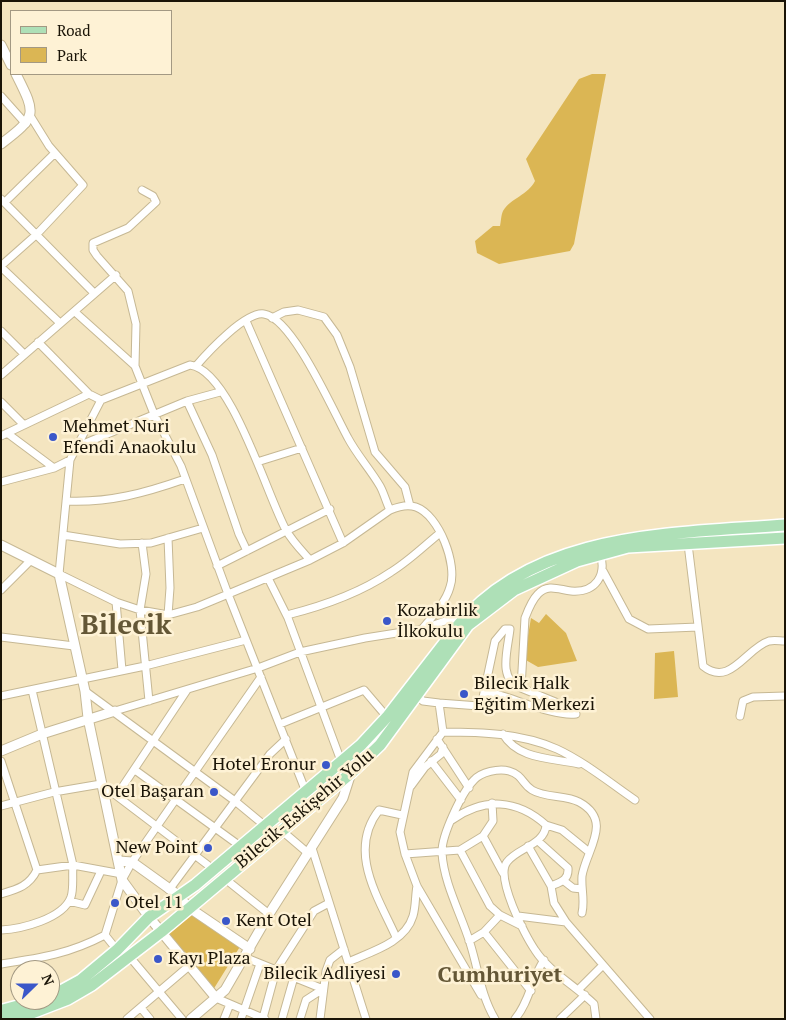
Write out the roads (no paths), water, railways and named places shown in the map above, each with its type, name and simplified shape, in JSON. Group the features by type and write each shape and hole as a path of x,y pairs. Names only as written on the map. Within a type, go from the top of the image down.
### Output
{"main road":[{"name":"Bilecik-Eskişehir Yolu","path":"60,992 81,980 117,950 174,893 195,885 362,743 387,716 469,613 508,580 530,568 598,545 658,535 785,525"},
{"name":"Bilecik-Eskişehir Yolu","path":"1,1017 30,1016 68,999 160,932 351,773 372,753 468,625 496,602 533,580 600,553 628,547 785,538"}],"street":[{"path":"1,46 10,63"},
{"path":"1,144 28,120 31,107 16,75"},
{"path":"1,96 28,120 83,185 37,234 1,267 60,323"},
{"path":"55,153 3,200 94,293"},
{"path":"135,366 136,324 128,291 116,275 97,256 93,250 93,243 128,228 156,202 153,196 142,190"},
{"path":"1,375 60,323 76,312 94,293 116,275"},
{"path":"272,318 284,312 298,310 324,317 337,335 350,367 375,452 405,488 410,506"},
{"path":"76,312 135,366 154,414 185,479 217,566 306,792"},
{"path":"196,366 216,342 254,314 263,314 272,318 288,334 308,361 347,437 380,486 390,510"},
{"path":"246,321 330,509 343,543"},
{"path":"1,331 24,354"},
{"path":"38,342 89,394 101,400"},
{"path":"310,560 286,530 237,415 220,392 196,366 190,365 101,400 70,460 59,574 85,691 88,718 101,784 122,877 160,932 216,998 264,1018 276,970 314,911 329,902"},
{"path":"76,447 187,401 220,392"},
{"path":"4,435 89,394"},
{"path":"187,401 212,455 239,534 247,551"},
{"path":"1,402 24,425"},
{"path":"4,435 54,468"},
{"path":"257,462 302,448"},
{"path":"1,482 54,468 70,460"},
{"path":"66,501 104,501 124,498 185,479"},
{"path":"1,545 116,602 140,610 168,614 197,607 310,560 343,543 390,510 398,507 415,506 427,513 440,533 451,559 453,572 450,588 437,610 422,629"},
{"path":"217,566 330,509"},
{"path":"63,535 120,544 142,544 203,528"},
{"path":"287,615 316,608 374,582 392,572 440,533"},
{"path":"168,538 170,588 168,614"},
{"path":"142,544 146,574 140,610 148,701"},
{"path":"688,544 704,666 711,672 719,673 730,670 768,642 785,641"},
{"path":"600,553 603,571 629,619 648,628 698,627"},
{"path":"1,590 31,560"},
{"path":"520,688 525,618 539,592 553,587 572,591 584,590 596,584 603,571"},
{"path":"192,1019 225,990 269,914 343,798 351,773 341,761 287,615 268,578"},
{"path":"116,602 122,670"},
{"path":"1,751 88,718 258,668 300,652 365,638 422,629 469,613"},
{"path":"416,695 423,701 439,704 479,706 495,641 505,629 510,629 506,676 511,685 575,710 576,714 569,715 504,695 484,691"},
{"path":"1,637 74,646"},
{"path":"1,696 146,666 246,640"},
{"path":"1,964 72,950 105,935 122,877 261,677"},
{"path":"1,930 25,928 47,919 69,901 72,895 73,865 54,792 32,690"},
{"path":"117,795 136,770 187,690"},
{"path":"280,724 364,690 387,716"},
{"path":"85,691 115,711 264,825"},
{"path":"740,716 743,701 753,697 785,696"},
{"path":"439,704 443,732 413,772 411,786 402,815 400,832 405,854 417,886 470,972 494,1019"},
{"path":"443,732 503,734 557,749 586,766 635,800"},
{"path":"503,734 508,742 520,751 586,766"},
{"path":"174,893 196,856 235,801 270,754 286,739"},
{"path":"438,740 468,788"},
{"path":"362,743 372,753"},
{"path":"411,786 431,761 441,754 443,747"},
{"path":"1,761 37,870 32,880 23,887 1,894"},
{"path":"431,761 461,800"},
{"path":"136,770 240,846"},
{"path":"487,1006 470,941 449,884 442,851 451,821 474,779 488,772 507,770 520,775 532,790 579,802 591,812 598,826 596,840 586,857 582,889 585,901 582,913"},
{"path":"1,806 54,792 101,784 213,869"},
{"path":"451,821 465,811 492,803 532,812 546,825 562,830 589,852"},
{"path":"405,854 460,850 483,836 493,820 492,803"},
{"path":"396,938 370,879 365,861 365,842 368,823 379,810 402,815"},
{"path":"503,874 505,865 514,853 538,841 546,832 546,825"},
{"path":"281,830 310,851 329,902 366,1019"},
{"path":"483,836 503,874 522,926 535,951 594,1004 596,1019"},
{"path":"538,841 568,868 568,875 564,882 551,886"},
{"path":"528,846 551,886 554,903 566,922 650,1019"},
{"path":"460,850 490,906 500,915 522,926"},
{"path":"119,861 132,862 174,893 188,907 250,949"},
{"path":"37,870 73,865 122,877"},
{"path":"69,901 85,905 101,871"},
{"path":"224,878 269,914"},
{"path":"564,882 572,888 582,889"},
{"path":"348,962 388,944 396,938 412,918 417,886"},
{"path":"470,941 484,932 500,915"},
{"path":"518,916 566,922"},
{"path":"484,932 531,991"},
{"path":"105,935 117,950"},
{"path":"320,1019 326,971 330,960 344,949"},
{"path":"129,956 182,1019"},
{"path":"244,957 323,989"},
{"path":"515,1019 522,1011 531,991 534,976 544,960"},
{"path":"241,1019 260,964"},
{"path":"578,990 603,965"},
{"path":"127,1019 189,966"},
{"path":"282,1019 294,978"},
{"path":"300,1019 306,1000 323,989"},
{"path":"560,1019 585,995"},
{"path":"224,1019 230,1004"},
{"path":"141,1008 150,1019"}],"place":[{"name":"Mehmet Nuri Efendi Anaokulu","path":"53,437"},
{"name":"Kozabirlik İlkokulu","path":"387,621"},
{"name":"Bilecik Halk Eğitim Merkezi","path":"464,694"},
{"name":"Hotel Eronur","path":"326,765"},
{"name":"Otel Başaran","path":"214,792"},
{"name":"New Point","path":"208,848"},
{"name":"Otel 11","path":"115,903"},
{"name":"Kent Otel","path":"226,921"},
{"name":"Kayı Plaza","path":"158,959"},
{"name":"Bilecik Adliyesi","path":"396,974"}],"district":[{"name":"Bilecik","path":"126,626"},
{"name":"Cumhuriyet","path":"500,976"}]}
